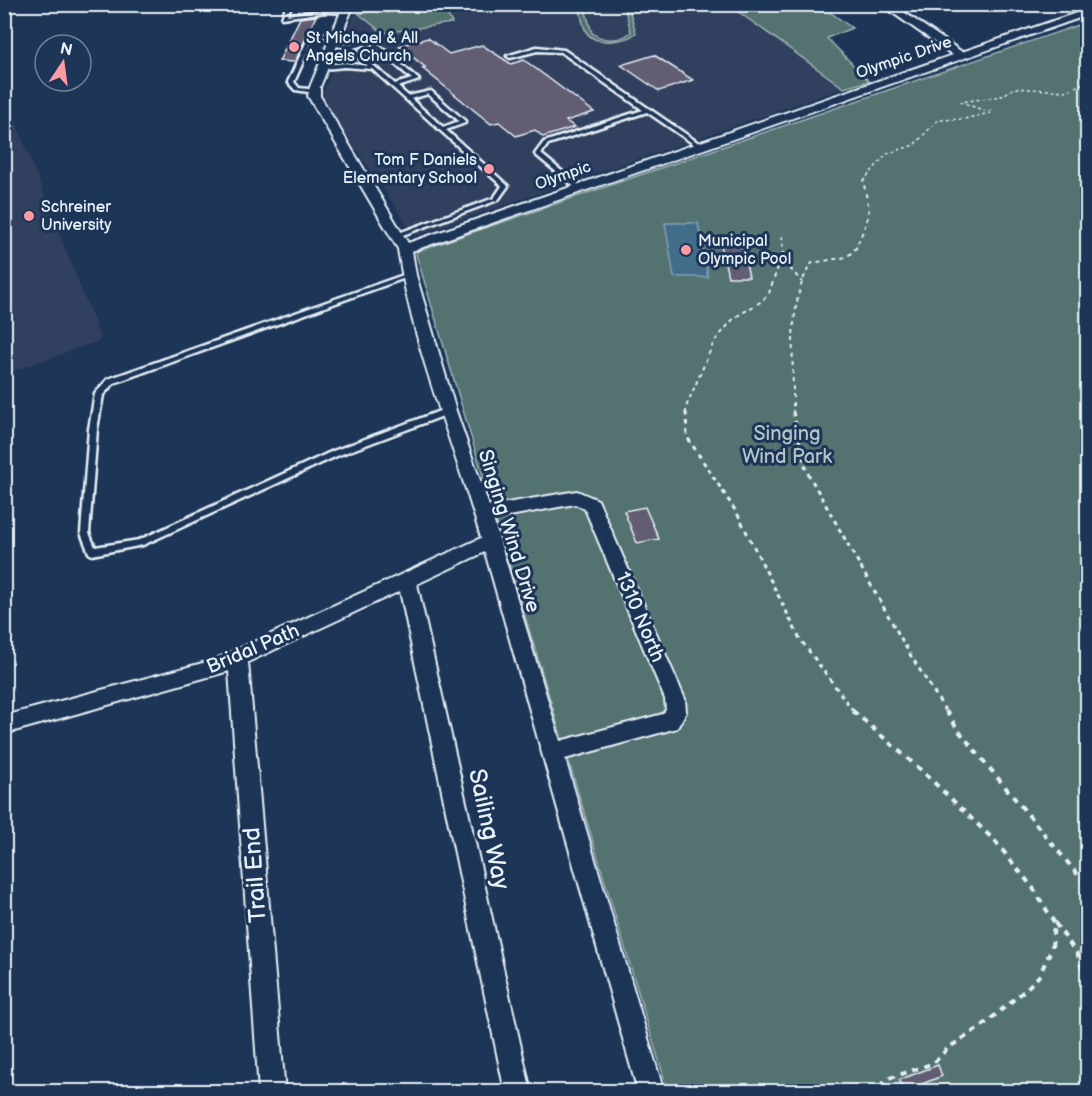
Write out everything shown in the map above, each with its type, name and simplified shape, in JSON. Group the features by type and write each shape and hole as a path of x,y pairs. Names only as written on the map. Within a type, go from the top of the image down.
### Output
{"street":[{"path":"885,4 961,56"},
{"path":"315,91 324,67 340,42 348,8"},
{"name":"Olympic Drive","path":"731,136 1088,12"},
{"name":"Singing Wind Drive","path":"315,91 314,96 402,242 409,275 448,411 483,514 651,1092"},
{"name":"Olympic","path":"402,242 579,188 731,136"},
{"name":"1310 North","path":"483,514 577,497 586,499 592,505 675,699 676,712 670,721 552,753"},
{"name":"Bridal Path","path":"4,724 218,667 490,542"},
{"name":"Sailing Way","path":"407,579 518,1092"},
{"name":"Trail End","path":"238,658 272,1092"}],"lane":[{"path":"290,4 284,17 348,8"},
{"path":"326,11 329,4"},
{"path":"315,91 297,89 291,82 312,35 340,42 372,41 416,80 394,86"},
{"path":"340,42 374,68 505,186 496,198 402,242"},
{"path":"510,56 537,49 562,51 700,146"},
{"path":"324,67 345,65 374,68"},
{"path":"408,98 429,92 464,122 442,129"},
{"path":"579,188 538,154 546,143 648,110"},
{"path":"409,275 111,381 99,394 93,429 85,533 92,551 140,543 336,453 448,411"}],"path":[{"path":"1088,81 1067,90 1014,88 1002,96 961,102 985,111 992,110 974,119 950,122 938,120 914,145 887,154 863,180 869,209 867,221 856,248 847,257 812,263 802,282 794,336 793,420 806,470 905,647 958,730 1088,887"},
{"path":"782,236 783,252 788,266 802,282"},
{"path":"783,252 769,293 762,301 734,318 714,342 686,407 687,437 737,513 800,639 840,696 861,720 921,770 995,841 1033,888 1078,955 1088,988"},
{"path":"873,1092 890,1078 934,1063 948,1048 981,1027 1024,991 1039,976 1052,948 1054,922"}],"shaded area":[{"name":"Tom F Daniels Elementary School","path":"368,4 729,5 844,88 415,236 324,102 323,92 357,7"},
{"name":"Schreiner University","path":"4,92 101,340 5,374 4,374"},
{"name":"Municipal Olympic Pool","path":"665,223 698,223 708,277 674,277"}],"green space":[{"path":"414,5 442,5 452,23 383,33 359,14 383,9 387,13"},
{"path":"579,5 584,5 592,33 601,38 617,39 631,32 624,5 628,5 636,33 625,39 597,40 587,33"},
{"path":"729,5 820,5 852,28 827,38 869,81 844,88"},
{"name":"Singing Wind Park","path":"1087,22 1087,1091 668,1091 416,254 418,251"}],"building":[{"name":"St Michael & All Angels Church","path":"316,16 295,62 279,61 300,18"},
{"path":"428,38 449,54 482,45 511,64 524,60 594,112 566,121 575,127 543,137 535,130 516,136 499,122 491,124 422,68 425,67 399,46"},
{"path":"654,55 693,80 659,91 621,65"},
{"path":"737,238 741,240 749,277 728,277 720,240"},
{"path":"645,507 659,539 637,543 624,511"},
{"path":"938,1065 942,1076 905,1091 899,1080"}],"place":[{"name":"St Michael & All Angels Church","path":"294,47"},
{"name":"Tom F Daniels Elementary School","path":"489,169"},
{"name":"Schreiner University","path":"29,216"},
{"name":"Municipal Olympic Pool","path":"686,250"}]}
